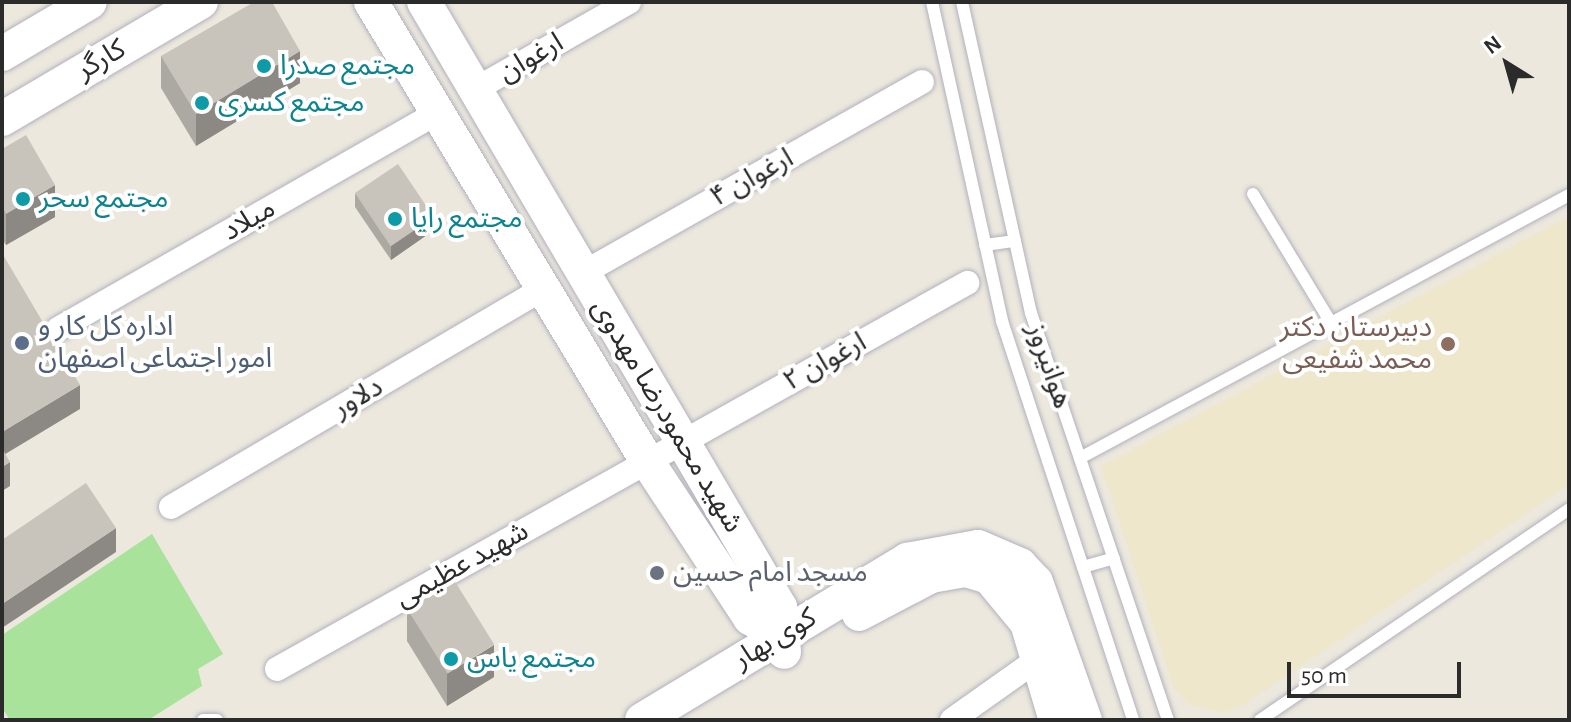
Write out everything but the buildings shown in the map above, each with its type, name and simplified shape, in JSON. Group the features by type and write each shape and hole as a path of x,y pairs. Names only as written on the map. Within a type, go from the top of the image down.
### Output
{"street":[{"name":"کارگر","path":"2,54 90,2"},
{"name":"کارگر","path":"2,119 201,2"},
{"name":"شهید محمودرضا مهدوی","path":"371,2 440,111 647,461 750,618 783,646"},
{"name":"شهید محمودرضا مهدوی","path":"424,2 780,607 783,646"},
{"name":"ارغوان","path":"476,89 629,2"},
{"name":"ارغوان ۴","path":"583,273 922,82"},
{"path":"440,111 476,89"},
{"name":"میلاد","path":"58,329 440,111"},
{"name":"ارغوان ۲","path":"647,461 967,283"},
{"name":"دلاور","path":"171,507 545,288"},
{"name":"شهید عظیمی","path":"277,669 647,461"},
{"name":"کوی بهار","path":"680,720 907,560 978,547 1020,565 1036,582 1085,720"},
{"name":"کوی بهار","path":"642,720 783,646 918,582 966,570 1012,598 1038,659 1056,720"},
{"path":"952,720 1038,659"}],"lane":[{"name":"هوانیروز","path":"932,2 1002,321 1133,720"},
{"name":"هوانیروز","path":"962,2 1015,241 1080,458 1168,720"},
{"path":"1253,194 1330,321"},
{"path":"1080,458 1569,195"},
{"path":"985,245 1015,241"},
{"path":"1260,720 1569,509"},
{"path":"1083,567 1114,558"},
{"path":"203,720 217,720"}],"shaded area":[{"name":"دبیرستان دکتر محمد شفیعی","path":"1569,216 1569,485 1242,706 1222,713 1187,703 1173,687 1101,466"}],"green space":[{"path":"152,534 223,654 198,669 202,686 148,720 10,720 2,708 2,635"}],"place":[{"name":"مجتمع صدرا","path":"264,66"},
{"name":"مجتمع کسری","path":"202,103"},
{"name":"مجتمع سحر","path":"23,199"},
{"name":"مجتمع رایا","path":"395,219"},
{"name":"اداره کل کار و امور اجتماعی اصفهان","path":"22,343"},
{"name":"دبیرستان دکتر محمد شفیعی","path":"1448,344"},
{"name":"مسجد امام حسین","path":"657,573"},
{"name":"مجتمع یاس","path":"451,659"}]}
